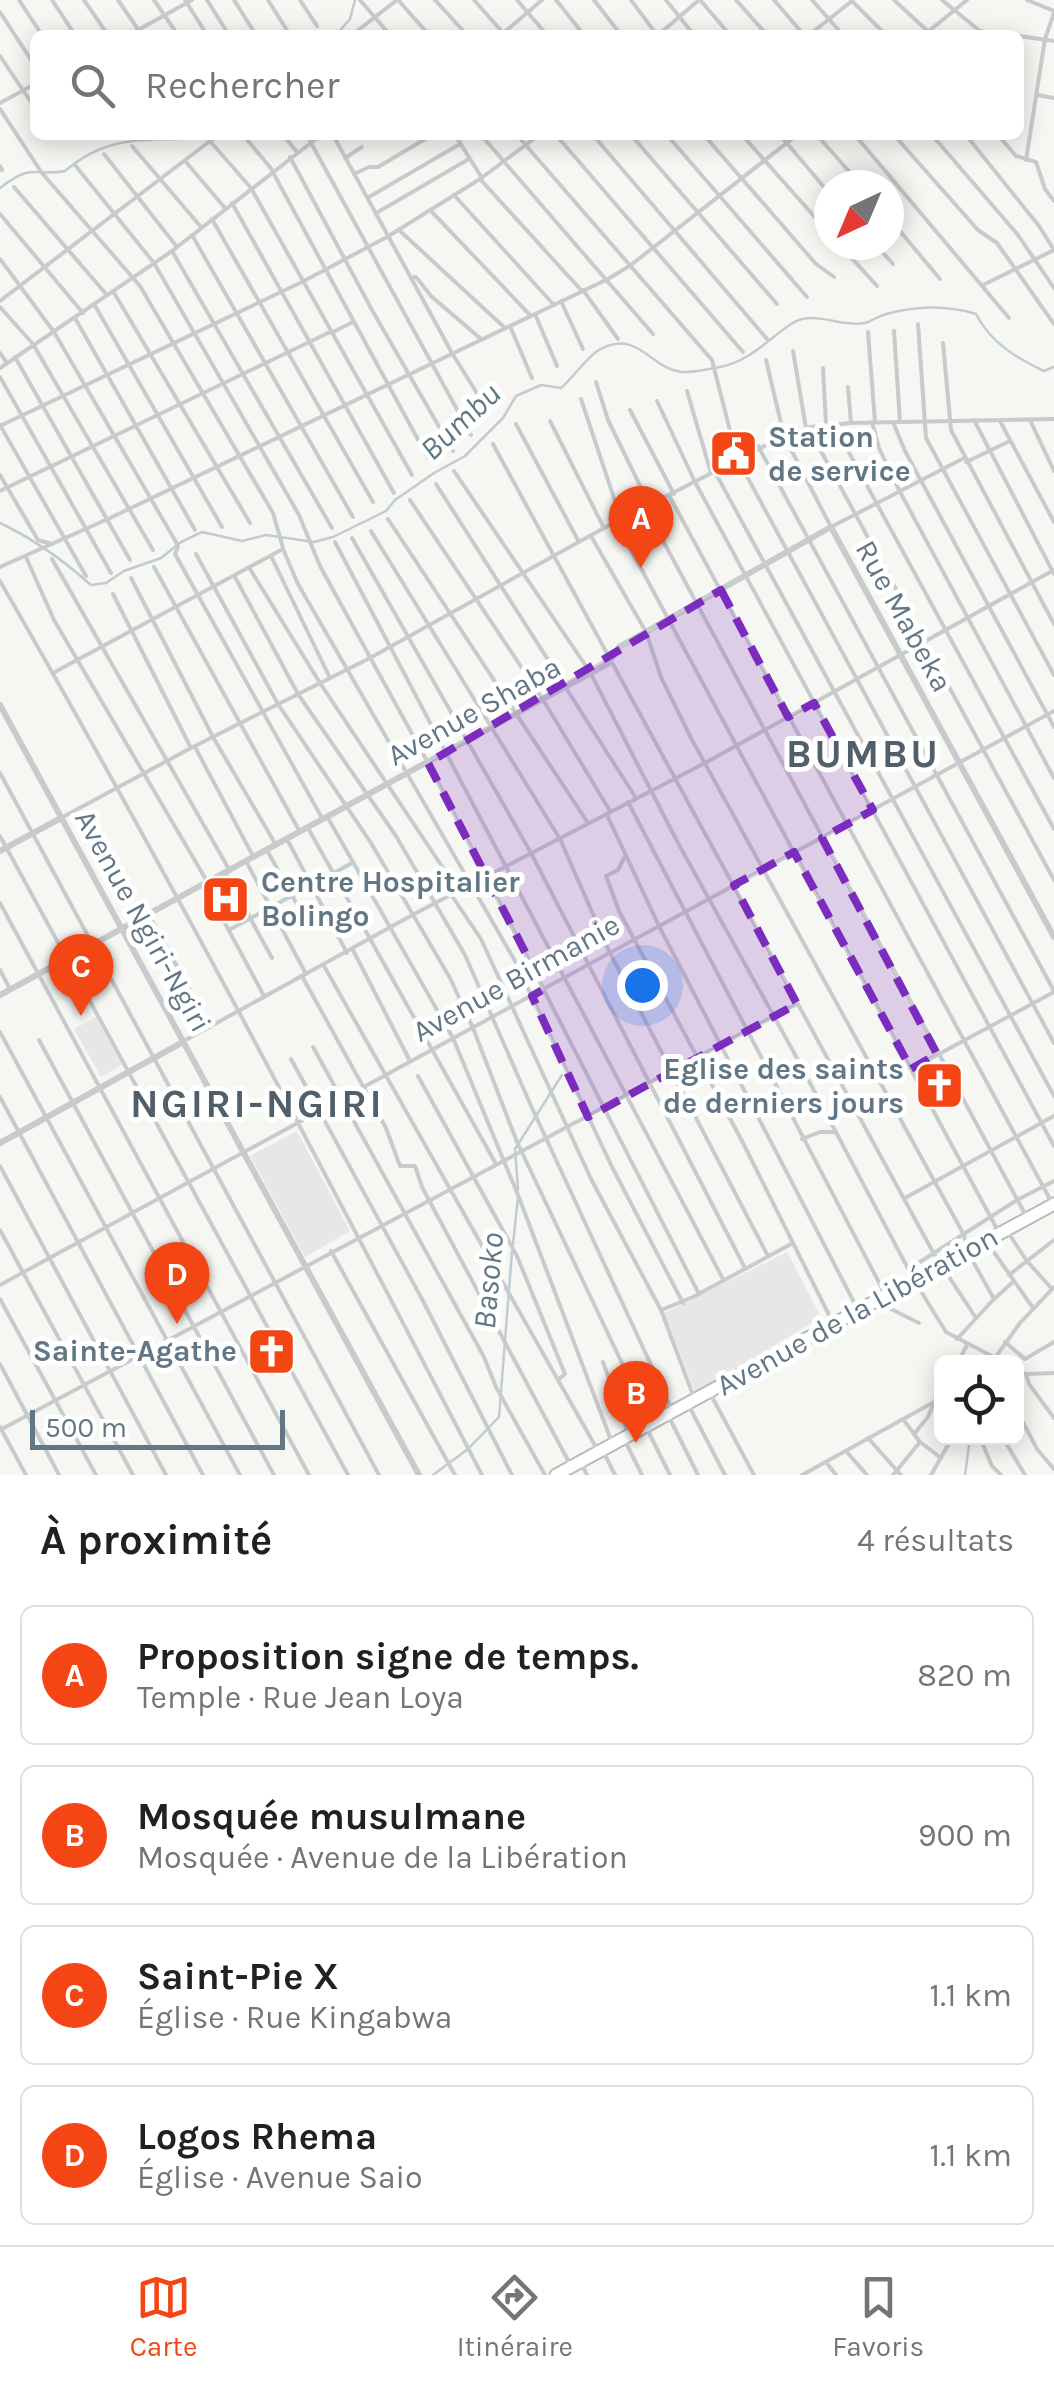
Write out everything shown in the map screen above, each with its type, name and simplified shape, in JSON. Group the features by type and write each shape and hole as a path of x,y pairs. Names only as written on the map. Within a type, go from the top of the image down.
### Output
{"highway":[{"name":"Avenue de la Libération","path":"556,1475 580,1468 648,1425 880,1298 911,1274 968,1251 1054,1204"}],"street":[{"path":"19,0 39,30"},
{"path":"52,0 72,30"},
{"path":"84,0 105,30"},
{"path":"118,0 139,30"},
{"path":"154,0 174,30"},
{"path":"207,0 226,30"},
{"path":"234,0 253,30"},
{"path":"268,0 287,30"},
{"path":"300,0 317,26"},
{"path":"360,0 386,30"},
{"path":"358,30 397,0 424,30"},
{"path":"435,0 462,30"},
{"path":"474,0 500,30"},
{"path":"517,0 543,30"},
{"path":"507,30 542,0"},
{"path":"556,0 580,30"},
{"path":"594,0 617,30"},
{"path":"631,0 654,30"},
{"path":"666,0 690,30"},
{"path":"664,30 700,0 726,30"},
{"path":"736,0 763,30"},
{"path":"774,0 802,30"},
{"path":"812,0 839,30"},
{"path":"814,30 852,0 881,30"},
{"path":"894,0 924,30"},
{"path":"942,0 979,30"},
{"path":"932,30 967,0"},
{"path":"1026,160 1045,40 1054,12 1028,0"},
{"path":"143,30 188,1 204,30"},
{"path":"947,16 949,2"},
{"path":"0,12 30,58"},
{"path":"1024,37 1054,41"},
{"path":"0,56 30,100"},
{"path":"30,86 0,106 36,166 132,278 272,513 298,584 532,996 683,1302"},
{"path":"1036,95 1054,98"},
{"path":"152,550 34,344 0,304 212,140"},
{"path":"246,140 272,172 428,458"},
{"path":"287,140 297,152"},
{"path":"0,368 175,249 313,140"},
{"path":"335,140 488,411"},
{"path":"354,174 378,167 424,140"},
{"path":"458,140 481,178 582,291 618,339"},
{"path":"485,140 653,334"},
{"path":"521,140 715,368 737,458 1054,1043"},
{"path":"86,576 0,426 388,237 533,140"},
{"path":"560,140 743,352"},
{"path":"597,140 766,339"},
{"path":"635,140 777,304"},
{"path":"671,140 807,296"},
{"path":"709,140 816,264 834,278"},
{"path":"746,140 814,216"},
{"path":"784,140 814,174"},
{"path":"0,567 108,520 608,279 791,140"},
{"path":"821,140 848,170"},
{"path":"859,140 1009,318"},
{"path":"898,140 978,230 997,243 1054,324"},
{"path":"936,140 1018,235 1054,288"},
{"path":"970,140 1054,250 983,285"},
{"path":"1002,140 1016,156 1036,162 1045,189 1054,201"},
{"path":"210,142 251,188 412,475"},
{"path":"310,142 471,435"},
{"path":"368,198 460,144"},
{"path":"132,146 201,227"},
{"path":"345,158 362,147"},
{"path":"104,154 175,249 332,528"},
{"path":"290,157 408,376 454,451"},
{"path":"377,213 469,159"},
{"path":"184,160 225,208"},
{"path":"75,165 154,262 299,514 308,540 428,763 700,1294"},
{"path":"14,187 106,295"},
{"path":"1045,189 1054,188"},
{"path":"454,195 554,305"},
{"path":"232,204 394,493"},
{"path":"430,210 533,315 557,366"},
{"path":"0,214 83,313"},
{"path":"212,219 373,502"},
{"path":"400,230 508,327 532,378"},
{"path":"192,235 353,518"},
{"path":"904,236 940,279"},
{"path":"0,260 54,332 85,385 176,544 174,552 262,712 392,928 452,1038 504,1159 614,1445"},
{"path":"854,260 878,286"},
{"path":"889,260 892,264"},
{"path":"410,278 416,277 431,296 480,339"},
{"path":"113,291 250,523"},
{"path":"562,301 583,349"},
{"path":"94,304 222,526"},
{"path":"75,318 196,530"},
{"path":"0,491 353,322"},
{"path":"918,324 924,435 1054,676"},
{"path":"894,330 900,422"},
{"path":"868,332 878,448 1054,778"},
{"path":"943,343 949,422 965,460 1054,624"},
{"path":"792,351 809,428 1054,880"},
{"path":"0,353 7,363"},
{"path":"15,357 130,560"},
{"path":"766,360 784,436 830,527"},
{"path":"823,368 826,425"},
{"path":"0,377 111,573"},
{"path":"596,382 608,420 696,604 1028,1218"},
{"path":"848,388 851,423"},
{"path":"687,391 713,472 895,798 1054,1096"},
{"path":"581,398 618,521 666,619 991,1217 1053,1288 997,1355"},
{"path":"657,401 694,482 1054,1146"},
{"path":"630,410 788,717 1054,1204"},
{"path":"3,849 370,658 758,446 809,428 834,424 1054,419"},
{"path":"0,1143 415,914 705,763 1054,572 974,420"},
{"path":"1030,420 1054,471"},
{"path":"550,421 604,528"},
{"path":"893,421 920,479 1054,727"},
{"path":"1000,421 1054,522"},
{"path":"516,424 579,542"},
{"path":"834,424 1054,829"},
{"name":"Avenue Shaba","path":"0,995 590,672 612,659 619,648 666,619 855,513 920,479 1010,441"},
{"path":"494,444 938,1260 976,1318"},
{"path":"758,446 1054,992 911,1069"},
{"path":"454,471 590,672 650,791 911,1274 948,1334 986,1355"},
{"path":"0,475 38,540 53,545"},
{"path":"436,484 636,798"},
{"path":"410,500 542,698 608,812 659,926 858,1310"},
{"path":"388,519 588,823"},
{"name":"Rue Mabeka","path":"830,527 1054,937"},
{"path":"371,531 560,839 610,952 768,1256"},
{"path":"592,536 646,632 661,677 705,763 964,1235 968,1251 994,1299"},
{"path":"352,538 530,854 744,1268"},
{"path":"335,542 723,1280"},
{"path":"53,673 283,548"},
{"path":"196,554 278,704 415,914 474,1028 519,1151 670,1475"},
{"path":"270,556 330,678"},
{"path":"26,558 54,620 146,772 264,996"},
{"path":"52,559 167,761 272,958"},
{"path":"249,567 320,683 459,892"},
{"path":"154,568 300,832"},
{"path":"234,576 298,694 368,795 465,954 698,1475"},
{"path":"131,578 213,737 276,845"},
{"path":"0,581 298,1124 482,1475"},
{"path":"112,594 250,860 304,975 386,1128 400,1166 414,1165 507,1347 580,1468"},
{"name":"Avenue Ngiri-Ngiri","path":"0,705 419,1475"},
{"name":"Avenue Birmanie","path":"0,1285 1054,710"},
{"path":"0,772 379,1475"},
{"path":"628,802 880,1298 919,1323"},
{"path":"308,828 496,1164"},
{"path":"0,836 3,849 129,1071 348,1475"},
{"path":"287,839 347,953"},
{"path":"267,850 310,926"},
{"path":"625,855 619,869 606,878 634,940 834,1324"},
{"path":"229,930 353,862"},
{"path":"452,896 482,939 604,1205 661,1310 692,1401 725,1475"},
{"path":"0,903 310,1475"},
{"path":"149,914 210,1027"},
{"path":"353,950 410,1062"},
{"path":"324,966 559,1380 642,1475"},
{"path":"0,970 10,989"},
{"path":"26,1475 0,1429 797,1004"},
{"path":"0,1032 240,1475"},
{"path":"38,1040 274,1475"},
{"path":"313,1046 544,1475"},
{"path":"291,1059 512,1475"},
{"path":"418,1076 517,1256 565,1374 559,1380"},
{"path":"0,1097 203,1475"},
{"path":"904,1198 1054,1116"},
{"path":"802,1139 820,1132 836,1134"},
{"path":"0,1166 166,1475"},
{"path":"938,1260 964,1235 1054,1181"},
{"path":"0,1230 133,1475"},
{"path":"986,1240 1033,1308"},
{"path":"1009,1276 1054,1240"},
{"path":"661,1310 700,1294 793,1243"},
{"path":"331,1251 454,1475"},
{"path":"958,1339 1014,1282"},
{"path":"0,1299 96,1475"},
{"path":"1005,1342 1026,1359 1054,1342"},
{"path":"962,1355 968,1344"},
{"path":"603,1362 615,1475"},
{"path":"0,1364 59,1475"},
{"path":"1054,1373 1026,1374 1054,1418"},
{"path":"710,1392 754,1475"},
{"path":"805,1474 934,1402"},
{"path":"914,1434 934,1402"},
{"path":"903,1419 920,1442 941,1458"},
{"path":"1024,1424 1054,1469"},
{"path":"868,1438 896,1474 920,1442"},
{"path":"931,1475 948,1445"},
{"path":"983,1445 992,1466 1001,1475"},
{"path":"1007,1445 1026,1475"},
{"path":"846,1451 867,1475"},
{"path":"826,1462 836,1475"}],"highlighted area":[{"path":"721,590 788,717 814,703 873,810 822,838 937,1054 911,1069 794,852 734,885 797,1004 747,1032 588,1117 532,996 544,989 428,763"}],"shaded area":[{"path":"96,1017 122,1065 101,1077 74,1029"},
{"path":"297,1131 350,1231 305,1257 250,1156"},
{"path":"787,1252 821,1317 696,1394 664,1313"}],"waterway":[{"path":"340,30 350,19 355,0"},
{"path":"0,188 27,173 65,171 91,153 145,140"},
{"name":"Bumbu","path":"0,523 48,551 91,585 106,583 124,571 161,558 202,532 242,541 266,535 314,542 333,537 386,511 395,500 465,456 503,418 516,396 541,385 561,388 594,354 612,345 634,347 671,369 691,372 740,360 800,320 818,318 856,324 897,311 943,308 976,314 996,341 1014,354 1044,371 1054,367"},
{"name":"Basoko","path":"518,1189 515,1149 562,1075"},
{"name":"Basoko","path":"513,1244 518,1197"},
{"name":"Basoko","path":"433,1475 468,1449 499,1417 512,1252"},
{"path":"965,1475 969,1445"}],"place":[{"name":"Station de service","path":"733,454"},
{"name":"Proposition signe de temps.","path":"641,568"},
{"name":"Centre Hospitalier Bolingo","path":"226,899"},
{"name":"Saint-Pie X","path":"81,1016"},
{"name":"Eglise des saints de derniers jours","path":"939,1086"},
{"name":"Logos Rhema","path":"177,1324"},
{"name":"Sainte-Agathe","path":"272,1351"},
{"name":"Mosquée musulmane","path":"636,1443"}],"district":[{"name":"BUMBU","path":"863,753"},
{"name":"NGIRI-NGIRI","path":"257,1103"}]}
